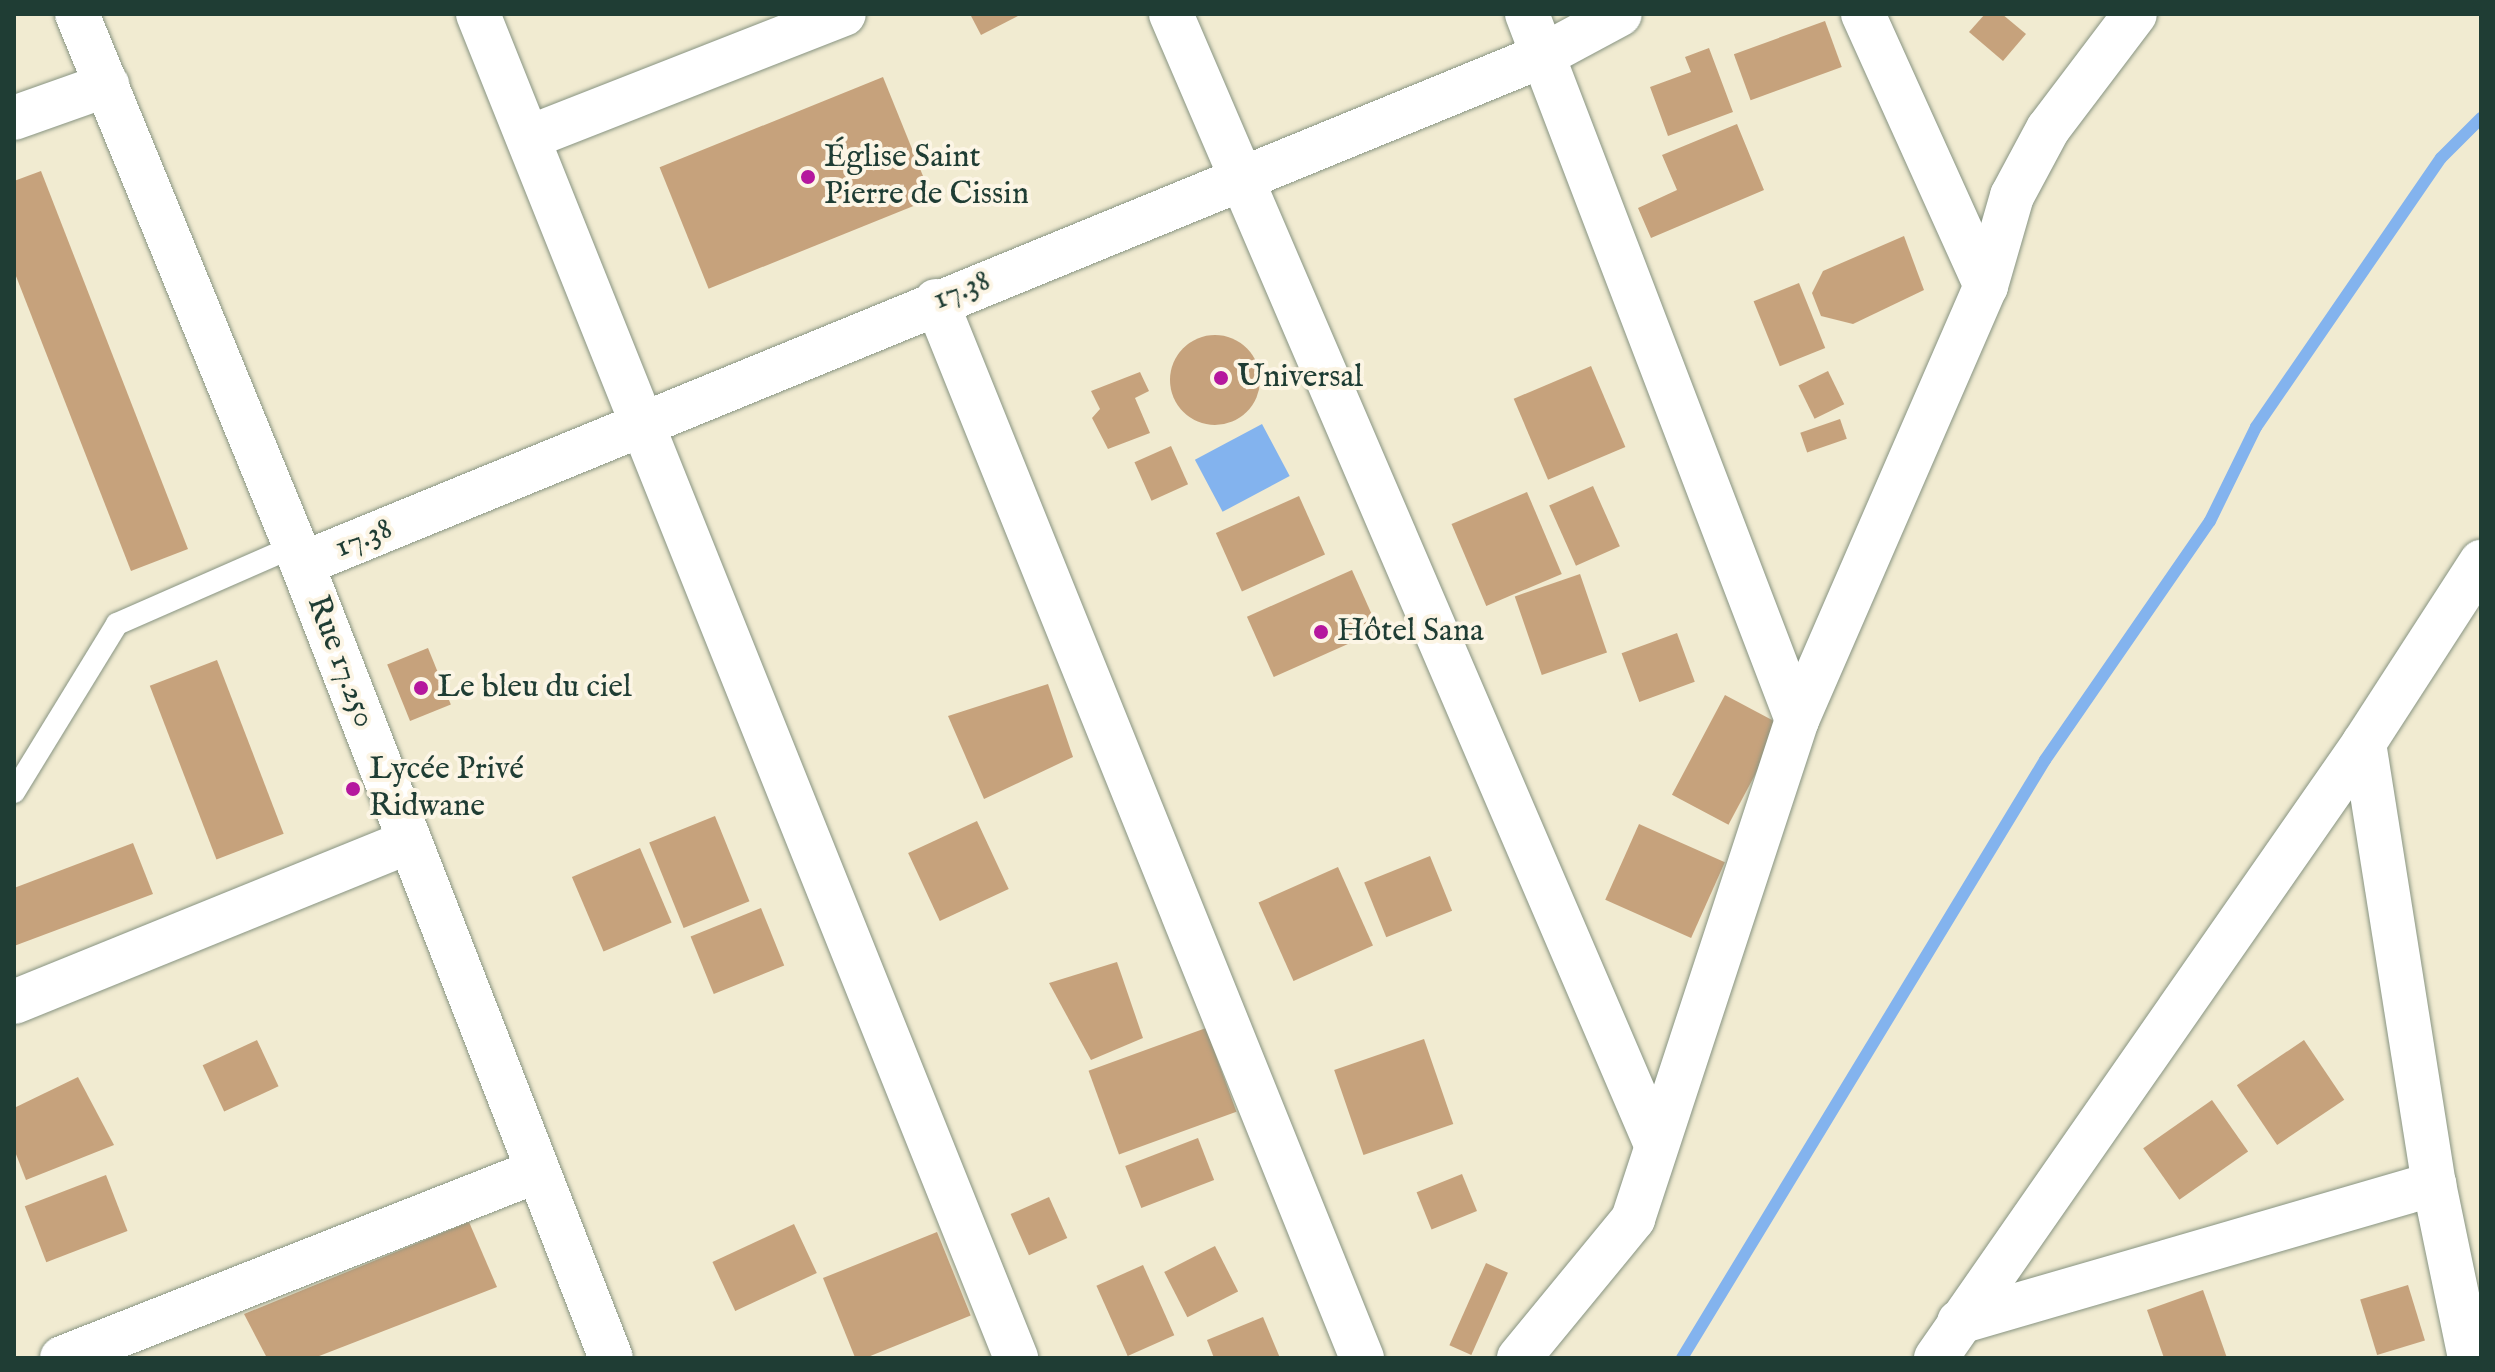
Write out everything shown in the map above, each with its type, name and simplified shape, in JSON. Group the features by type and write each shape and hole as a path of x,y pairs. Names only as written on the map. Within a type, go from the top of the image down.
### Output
{"street":[{"name":"Rue 17.250","path":"77,14 299,555 611,1358"},
{"path":"478,14 530,137 1016,1358"},
{"path":"1171,14 1655,1142"},
{"path":"1527,14 1797,720"},
{"name":"17.38","path":"299,555 645,426 936,301 1544,55 1620,14"},
{"path":"1863,14 1986,286"},
{"path":"1519,1358 1633,1219 1655,1142 1797,720 1986,286 2012,196 2048,129 2135,14"},
{"path":"530,137 827,17"},
{"path":"14,118 107,85"},
{"path":"936,301 1362,1358"},
{"path":"1948,1340 2364,743 2481,562"},
{"path":"2364,743 2434,1184 2470,1358"},
{"path":"14,1002 410,841"},
{"path":"62,1358 537,1171"},
{"path":"1948,1340 2434,1184"}],"lane":[{"path":"14,792 117,624 299,555"}],"water":[{"path":"1262,424 1290,476 1223,512 1195,460"}],"building":[{"path":"970,14 1022,14 981,35"},
{"path":"1985,14 2002,14 2026,34 2003,61 1969,32"},
{"path":"1825,21 1842,67 1751,100 1734,54"},
{"path":"1709,48 1733,112 1668,136 1650,87 1691,72 1685,57"},
{"path":"883,77 932,198 709,289 660,167"},
{"path":"1737,124 1764,190 1651,238 1638,208 1677,190 1662,155"},
{"path":"41,171 188,549 131,571 14,271 14,181"},
{"path":"1904,236 1924,290 1853,324 1821,316 1812,293 1823,271"},
{"path":"1799,283 1825,348 1780,366 1754,301"},
{"path":"1215,335 1232,339 1247,348 1256,363 1260,380 1256,397 1247,412 1232,421 1215,425 1198,421 1183,412 1174,397 1170,380 1174,363 1183,348 1198,339"},
{"path":"1591,366 1625,447 1548,480 1514,399"},
{"path":"1828,371 1844,404 1815,419 1798,385"},
{"path":"1140,372 1149,391 1135,398 1150,433 1108,449 1092,418 1100,409 1091,391"},
{"path":"1840,419 1847,439 1807,453 1800,433"},
{"path":"1171,446 1188,484 1152,501 1134,462"},
{"path":"1593,486 1620,546 1576,566 1549,506"},
{"path":"1527,492 1562,574 1486,606 1452,524"},
{"path":"1299,496 1325,554 1242,591 1216,533"},
{"path":"1352,570 1379,630 1274,677 1247,617"},
{"path":"1580,574 1607,652 1542,675 1515,596"},
{"path":"1677,633 1695,682 1639,702 1622,653"},
{"path":"428,648 451,705 410,721 387,664"},
{"path":"217,660 284,834 216,859 150,686"},
{"path":"1048,684 1073,757 984,799 948,716"},
{"path":"1725,695 1782,725 1728,825 1672,795"},
{"path":"715,816 749,901 684,928 649,843"},
{"path":"977,821 1009,889 940,921 908,853"},
{"path":"1639,824 1725,862 1691,938 1605,900"},
{"path":"133,843 153,894 14,946 14,888"},
{"path":"640,848 672,923 604,951 572,877"},
{"path":"1430,856 1452,911 1386,937 1364,883"},
{"path":"1338,867 1373,946 1294,981 1259,902"},
{"path":"761,908 784,965 714,994 691,936"},
{"path":"1117,962 1143,1038 1091,1060 1049,983"},
{"path":"1206,1028 1236,1112 1119,1154 1089,1071"},
{"path":"1424,1039 1453,1124 1363,1155 1334,1070"},
{"path":"257,1040 279,1086 224,1112 203,1065"},
{"path":"2304,1040 2344,1100 2277,1145 2237,1085"},
{"path":"78,1077 114,1145 26,1180 14,1149 14,1108"},
{"path":"2212,1100 2248,1152 2179,1200 2143,1148"},
{"path":"1198,1138 1214,1180 1141,1208 1125,1166"},
{"path":"1462,1174 1477,1211 1432,1229 1417,1192"},
{"path":"106,1175 128,1231 46,1262 25,1206"},
{"path":"1049,1197 1067,1238 1029,1255 1011,1214"},
{"path":"469,1222 497,1287 314,1358 267,1358 244,1314"},
{"path":"794,1224 817,1273 735,1311 712,1262"},
{"path":"937,1232 971,1315 865,1358 855,1358 823,1278"},
{"path":"1215,1246 1238,1291 1187,1317 1164,1272"},
{"path":"1486,1263 1508,1273 1471,1355 1449,1345"},
{"path":"1143,1265 1174,1335 1128,1356 1096,1286"},
{"path":"2408,1285 2425,1340 2377,1355 2360,1300"},
{"path":"2203,1290 2227,1358 2164,1358 2147,1310"},
{"path":"1263,1317 1280,1358 1214,1358 1207,1340"}],"waterway":[{"path":"1682,1358 2045,760 2210,521 2256,427 2441,158 2481,118"}],"place":[{"name":"Église Saint Pierre de Cissin","path":"808,177"},
{"name":"Universal","path":"1221,378"},
{"name":"Hôtel Sana","path":"1321,632"},
{"name":"Le bleu du ciel","path":"421,688"},
{"name":"Lycée Privé Ridwane","path":"353,789"}]}
